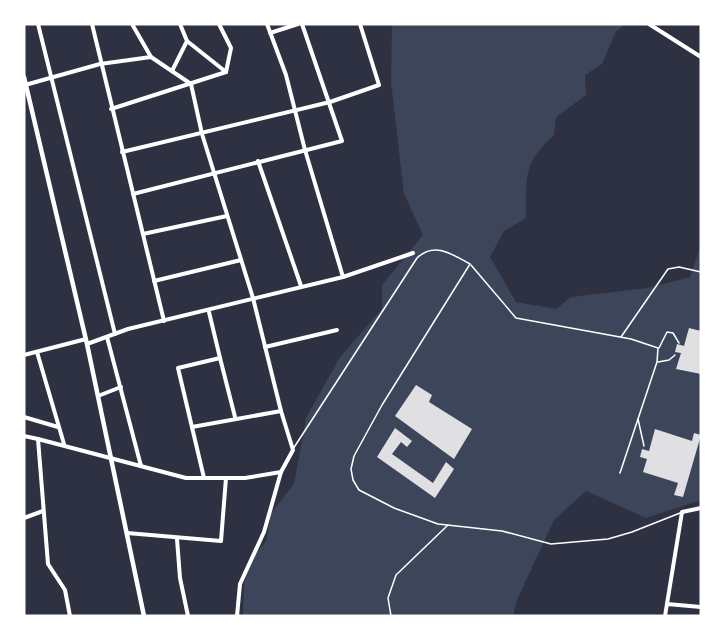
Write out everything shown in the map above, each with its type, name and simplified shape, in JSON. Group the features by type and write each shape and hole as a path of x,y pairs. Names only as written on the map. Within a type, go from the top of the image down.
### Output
{"street":[{"path":"38,24 115,334"},
{"path":"92,24 164,321"},
{"path":"132,24 151,57 191,84 202,134 253,298 264,347 293,450 281,472 264,532 240,584 237,616"},
{"path":"180,24 187,40 226,72"},
{"path":"219,24 231,48 226,72"},
{"path":"267,24 286,75 305,150 343,277"},
{"path":"133,194 342,141 330,102 300,24 270,33"},
{"path":"122,152 330,102 379,85 360,24"},
{"path":"649,24 701,57"},
{"path":"172,71 187,40"},
{"path":"25,85 100,64 151,57"},
{"path":"111,109 226,72"},
{"path":"24,77 87,341 144,616"},
{"path":"258,161 301,286"},
{"path":"142,234 227,216"},
{"path":"24,355 107,337 164,321 209,312 253,298 343,277 413,253"},
{"path":"154,281 241,260"},
{"path":"209,312 235,417"},
{"path":"264,347 337,330"},
{"path":"107,337 141,466"},
{"path":"38,352 64,444"},
{"path":"204,478 178,368 220,358"},
{"path":"98,396 121,387"},
{"path":"192,427 235,417 281,411"},
{"path":"24,417 59,427"},
{"path":"24,436 64,444 111,459 186,478 226,478 281,472"},
{"path":"38,439 48,564 65,590 70,616"},
{"path":"127,533 221,541 226,478"},
{"path":"665,616 682,512 701,508"},
{"path":"24,518 43,511"},
{"path":"177,539 180,578 188,616"},
{"path":"667,604 701,607"}],"lane":[{"path":"293,450 423,252 437,249 470,264 485,278 509,313 516,318 620,338 658,348"},
{"path":"470,264 382,405 354,456 351,469 353,480 359,490 420,518 448,525 502,531 559,544 608,539 682,512"},
{"path":"620,338 668,269 679,267 701,272"},
{"path":"620,473 657,362 658,348 667,332 673,333 679,343"},
{"path":"657,362 669,360 675,355"},
{"path":"638,419 644,446"},
{"path":"391,616 389,590 396,575 448,525"}],"shaded area":[{"path":"392,24 627,24 616,31 602,64 585,75 586,95 556,117 554,135 537,154 528,172 526,218 504,231 490,257 516,302 556,309 571,297 648,288 690,277 701,245 701,500 646,518 586,491 554,520 517,600 513,616 243,616 244,582 253,555 266,542 271,513 294,484 306,418 340,357 382,309 382,285 423,235 404,194 391,82"}],"building":[{"path":"689,328 701,331 701,374 676,369 681,353 675,352 677,344 684,346"},
{"path":"416,385 432,395 429,402 472,429 454,459 395,416"},
{"path":"395,428 412,441 407,447 401,442 392,454 433,483 446,462 454,469 435,498 377,457"},
{"path":"655,429 692,441 694,433 701,435 683,497 674,495 678,483 643,472 647,459 640,457 642,449 649,451"}]}
